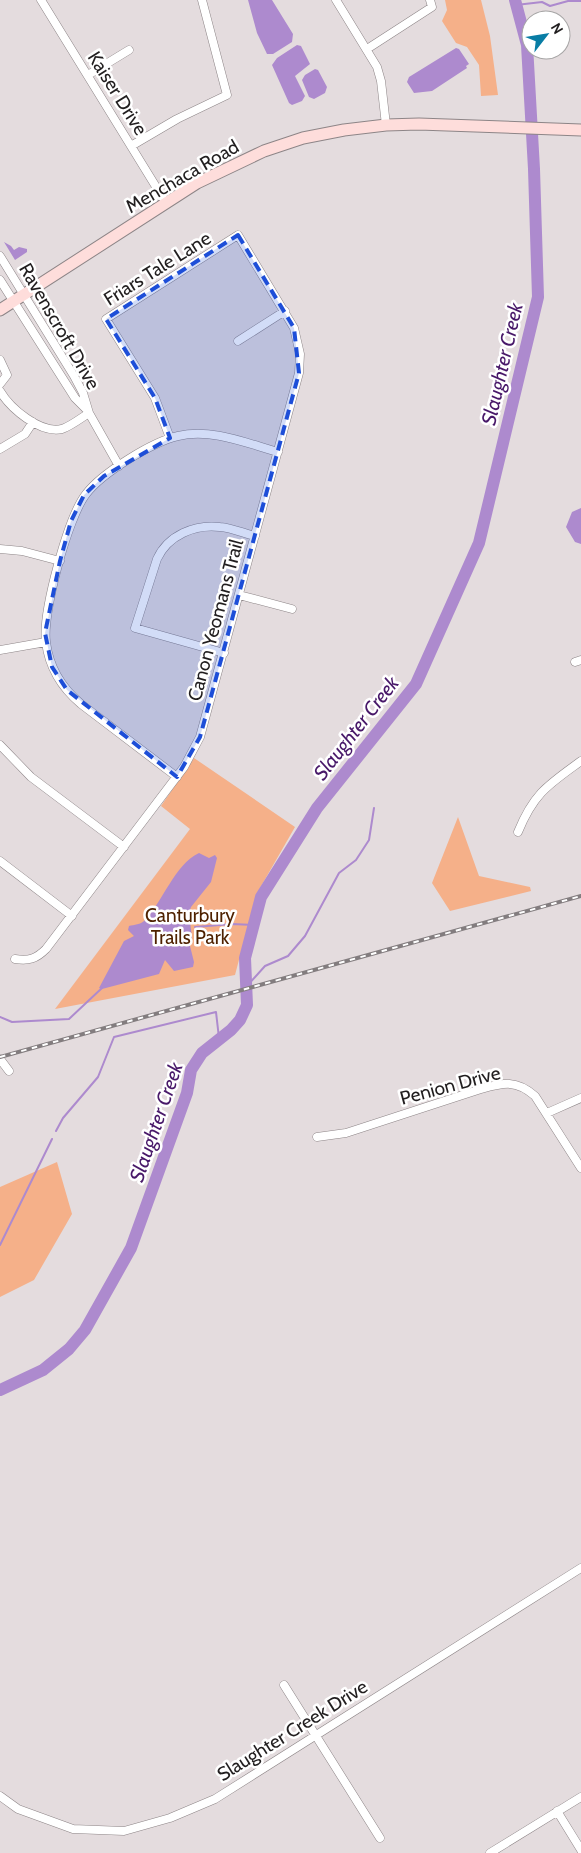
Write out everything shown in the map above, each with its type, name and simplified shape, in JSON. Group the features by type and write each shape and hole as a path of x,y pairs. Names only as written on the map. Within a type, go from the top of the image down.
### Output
{"main road":[{"name":"Menchaca Road","path":"0,310 210,176 264,151 320,135 386,125 419,124 577,130"}],"street":[{"name":"Kaiser Drive","path":"41,0 166,203"},
{"path":"132,146 177,119 227,95 202,0"},
{"path":"336,0 367,49 379,74 386,125"},
{"path":"367,49 432,7 430,0"},
{"path":"88,75 129,50"},
{"name":"Canon Yeomans Trail","path":"15,959 26,961 40,955 72,916 177,777 188,761 200,737 298,382 300,364 297,336 286,311 238,235"},
{"name":"Friars Tale Lane","path":"170,438 155,398 106,319 238,235"},
{"name":"Ravenscroft Drive","path":"0,256 74,376 83,393 89,413 119,466"},
{"name":"Ravenscroft Drive","path":"0,280 75,398 89,413"},
{"path":"238,341 286,311"},
{"path":"0,360 7,375 0,384"},
{"path":"0,392 14,409 33,422 50,428 61,429 89,413"},
{"path":"0,449 25,434 33,422"},
{"path":"177,777 74,698 52,667 46,642 46,620 72,521 84,495 96,482 154,445 170,438 192,433 211,434 278,452"},
{"path":"224,653 135,628 156,559 172,540 187,531 209,526 255,536"},
{"path":"0,548 22,551 60,561"},
{"path":"239,594 292,609"},
{"path":"0,650 11,646 46,642"},
{"path":"0,745 32,777 124,847"},
{"path":"518,832 525,813 539,794 580,765"},
{"path":"0,862 72,916"},
{"path":"0,1059 9,1071"},
{"name":"Penion Drive","path":"318,1137 346,1133 503,1084 525,1087 535,1096 581,1168"},
{"path":"546,1113 581,1098"},
{"name":"Slaughter Creek Drive","path":"0,1796 18,1810 73,1829 124,1831 170,1818 215,1799 581,1568"},
{"path":"284,1685 380,1838"},
{"path":"490,1853 581,1797"},
{"path":"557,1811 581,1850"}],"highlighted area":[{"path":"238,235 294,328 299,373 200,737 177,777 67,690 52,667 45,633 60,561 71,521 84,495 104,476 170,438 155,398 106,319"}],"green space":[{"path":"445,0 481,0 490,36 498,95 481,96 479,65 467,47 456,43 442,21 447,10"},
{"name":"Canturbury Trails Park","path":"194,758 295,827 256,895 235,975 55,1009 190,829 161,806"},
{"path":"458,817 479,876 530,887 531,891 450,911 432,883"},
{"path":"57,1162 72,1214 34,1280 0,1297 0,1187"}],"shaded area":[{"path":"248,0 272,0 293,34 292,42 273,54 267,54 257,33"},
{"path":"297,45 301,46 310,64 295,76 305,96 302,101 292,105 289,103 272,65 277,58"},
{"path":"456,48 459,49 469,64 466,66 467,68 432,91 414,93 407,82 409,77"},
{"path":"315,69 318,70 327,87 325,93 314,99 309,97 302,80 305,75"},
{"path":"4,242 14,250 19,247 27,249 27,252 15,260"},
{"path":"581,508 581,544 575,542 566,527 572,512"},
{"path":"199,853 209,858 215,855 217,858 211,882 191,907 189,913 192,938 189,942 194,962 193,967 174,971 165,960 159,974 102,989 99,988 124,941 134,936 128,930 129,926 144,921 183,866"}],"waterway":[{"name":"Slaughter Creek","path":"0,1390 43,1370 69,1349 85,1330 131,1248 187,1093 191,1070 202,1053 231,1030 240,1020 247,1005 245,958 261,897 317,808 416,684 479,543 538,297 534,169 527,45 515,0"},
{"path":"516,5 542,2 550,6 568,1 581,1"},
{"path":"246,987 265,966 288,956 305,936 339,873 356,860 369,840 374,808"},
{"path":"195,927 232,924 254,925"},
{"path":"0,1017 12,1022 69,1019 102,988"},
{"path":"56,1131 63,1118 98,1077 114,1037 216,1012 219,1038"},
{"path":"0,1245 52,1139"}],"railway":[{"path":"0,1057 581,896"}]}
